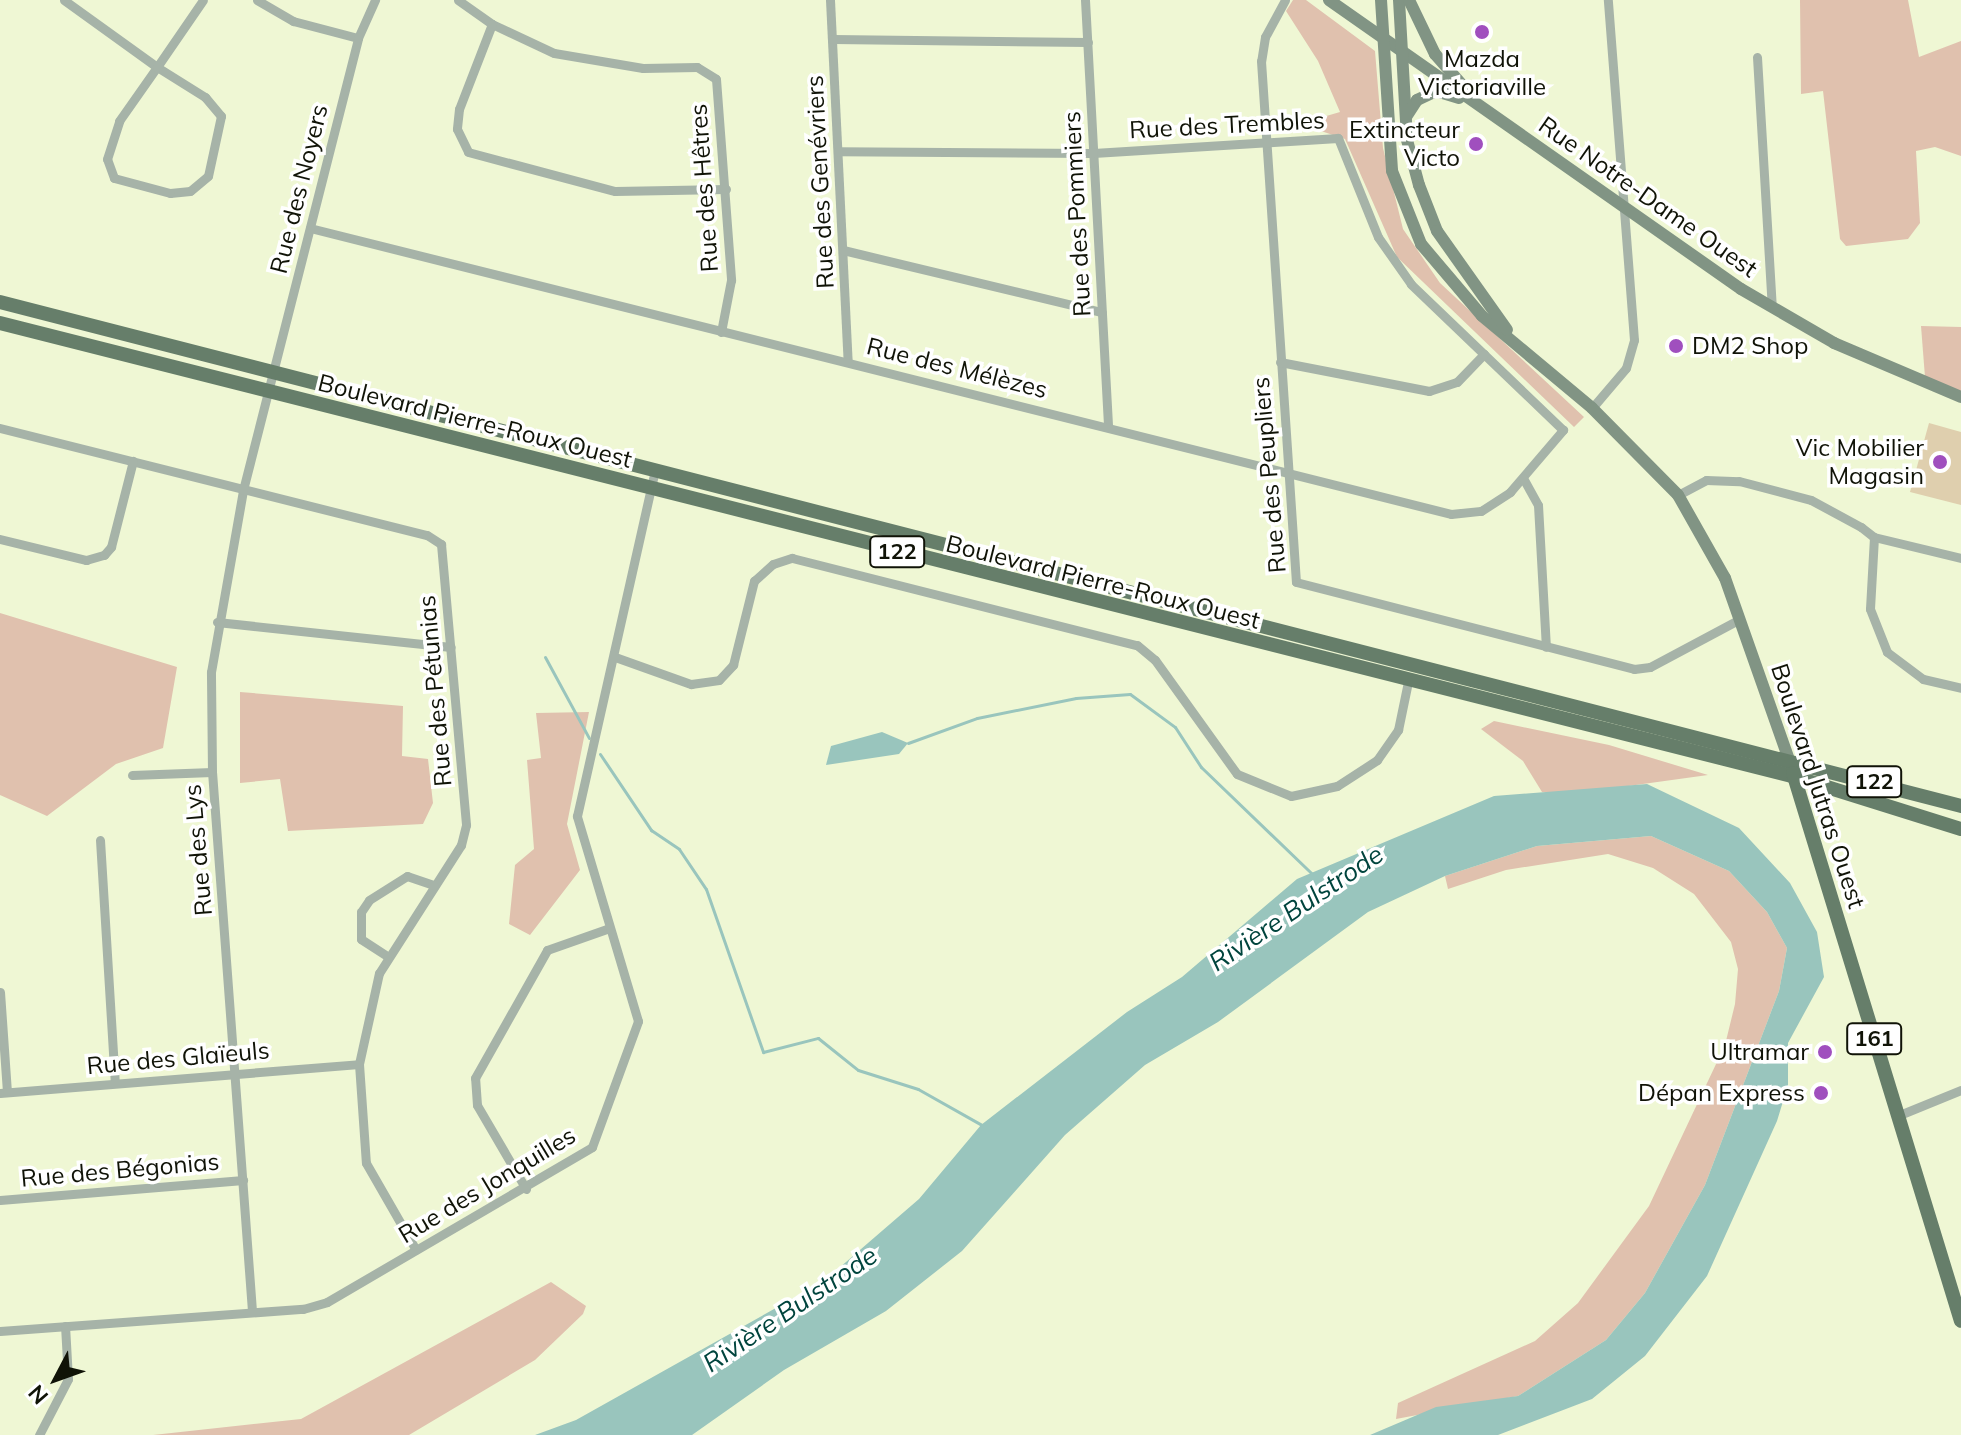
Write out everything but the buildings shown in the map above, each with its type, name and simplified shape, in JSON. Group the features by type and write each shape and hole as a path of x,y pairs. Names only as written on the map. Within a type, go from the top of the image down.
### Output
{"main road":[{"name":"Rue Notre-Dame Ouest","path":"1329,0 1622,207 1772,308 1886,368 1961,397"},
{"name":"Boulevard Jutras Ouest","path":"1381,0 1388,144 1400,197 1421,244 1453,286 1592,408 1678,495 1718,564 1795,777 1961,1321"},
{"name":"Boulevard Jutras Ouest","path":"1399,0 1405,120 1412,162 1437,231 1511,336"},
{"path":"1409,0 1435,54 1483,109"},
{"path":"1405,120 1417,100 1436,91 1483,109"},
{"name":"Boulevard Pierre-Roux Ouest","path":"0,302 1788,757 1961,806"},
{"name":"Boulevard Pierre-Roux Ouest","path":"0,323 1407,682 1795,777 1961,829"}],"street":[{"path":"64,0 157,67 205,97 222,123 208,176 184,192 126,182 107,167 119,121 157,67 203,0"},
{"path":"257,0 293,21 358,38"},
{"name":"Rue des Noyers","path":"269,391 358,38 375,0"},
{"name":"Rue des Hêtres","path":"458,0 492,24 574,58 706,69 716,79 731,280 721,332"},
{"name":"Rue des Genévriers","path":"830,0 848,362"},
{"name":"Rue des Pommiers","path":"1085,0 1108,425"},
{"name":"Rue des Peupliers","path":"1285,0 1263,48 1287,475 1300,585 1643,669 1740,619"},
{"path":"1592,408 1632,354 1608,0"},
{"path":"492,24 459,109 457,129 468,152 615,191 726,189"},
{"path":"833,39 1088,42"},
{"path":"1757,57 1772,308"},
{"name":"Rue des Trembles","path":"838,151 1093,153 1266,140 1338,138 1391,259 1563,430"},
{"name":"Rue des Mélèzes","path":"310,228 721,332 1108,425 1287,475 1466,515 1494,504 1523,478 1563,430"},
{"path":"843,250 1102,312"},
{"path":"1280,362 1429,391 1457,382 1484,354"},
{"name":"Rue des Lys","path":"252,1311 212,772 217,622 243,490 269,391"},
{"name":"Rue des Pétunias","path":"0,428 435,539 443,551 466,825 461,845 387,956 359,1064 366,1163 416,1250"},
{"path":"0,539 86,560 104,555 133,461"},
{"name":"Rue des Jonquilles","path":"0,1331 327,1302 526,1189 592,1147 636,1034 577,816 655,470"},
{"path":"1523,478 1538,505 1546,647"},
{"path":"1678,495 1706,480 1739,481 1811,500 1874,537 1961,558"},
{"path":"1874,537 1870,609 1887,652 1923,679 1961,688"},
{"path":"615,657 679,681 719,680 733,665 754,581 773,564 792,558 1137,645 1155,660 1237,774 1291,796 1316,794 1365,771 1398,730 1413,662"},
{"path":"217,622 451,647"},
{"path":"132,775 212,772"},
{"path":"100,840 115,1083"},
{"path":"387,956 361,939 361,912 369,900 407,876 433,885"},
{"path":"526,1189 477,1105 475,1078 547,950 607,929"},
{"path":"0,992 3,1092"},
{"name":"Rue des Glaïeuls","path":"3,1092 359,1064"},
{"path":"1897,1116 1961,1090"},
{"name":"Rue des Bégonias","path":"0,1200 243,1180"},
{"path":"39,1435 68,1379 65,1326"}],"shaded area":[{"path":"1293,0 1306,0 1375,51 1383,148 1403,229 1440,283 1584,417 1574,427 1397,257 1345,139 1318,130 1316,119 1340,112 1318,61 1286,11"},
{"path":"1800,0 1908,0 1919,57 1961,41 1961,156 1935,147 1916,151 1920,223 1908,239 1846,246 1840,239 1823,91 1801,94"},
{"path":"1921,326 1961,327 1961,392 1925,377"},
{"path":"0,613 177,667 163,748 116,764 47,816 0,795"},
{"path":"240,692 403,706 402,756 428,759 433,803 423,824 288,831 280,779 240,783"},
{"path":"589,712 567,824 580,870 530,935 509,924 515,865 534,849 527,760 541,758 536,713"},
{"path":"1494,721 1609,745 1708,775 1585,792 1542,792 1523,761 1481,729"},
{"path":"1651,836 1729,871 1767,912 1787,948 1779,991 1705,1185 1645,1293 1606,1340 1518,1396 1396,1419 1398,1403 1535,1341 1578,1303 1649,1206 1725,1045 1735,1004 1738,969 1731,942 1694,894 1653,868 1608,854 1506,870 1448,889 1445,876 1537,846"},
{"path":"551,1282 586,1306 583,1314 535,1360 409,1435 153,1435 301,1419"}],"water":[{"path":"882,732 908,743 899,754 826,765 831,746"},
{"name":"Rivière Bulstrode","path":"1647,784 1739,828 1790,883 1817,932 1824,977 1788,1043 1788,1085 1777,1121 1707,1276 1645,1356 1592,1399 1498,1435 1370,1435 1436,1407 1518,1396 1606,1340 1645,1293 1705,1185 1779,991 1787,948 1767,912 1729,871 1651,836 1537,846 1445,876 1368,912 1218,1022 1145,1065 1065,1135 962,1251 886,1311 784,1370 692,1435 535,1435 576,1420 824,1281 919,1199 981,1125 1127,1012 1182,977 1297,879 1494,796"}],"waterway":[{"path":"545,657 589,738"},
{"name":"Rivière Bulstrode","path":"908,743 977,718 1076,698 1130,694 1175,727 1201,767 1312,874"},
{"path":"600,754 651,830 679,849 706,889 763,1052 818,1038 858,1070 918,1089 982,1125"}],"place":[{"name":"Mazda Victoriaville","path":"1482,32"},
{"name":"Extincteur Victo","path":"1476,144"},
{"name":"DM2 Shop","path":"1676,346"},
{"name":"Vic Mobilier Magasin","path":"1940,462"},
{"name":"Ultramar","path":"1825,1052"},
{"name":"Dépan Express","path":"1821,1093"}]}
